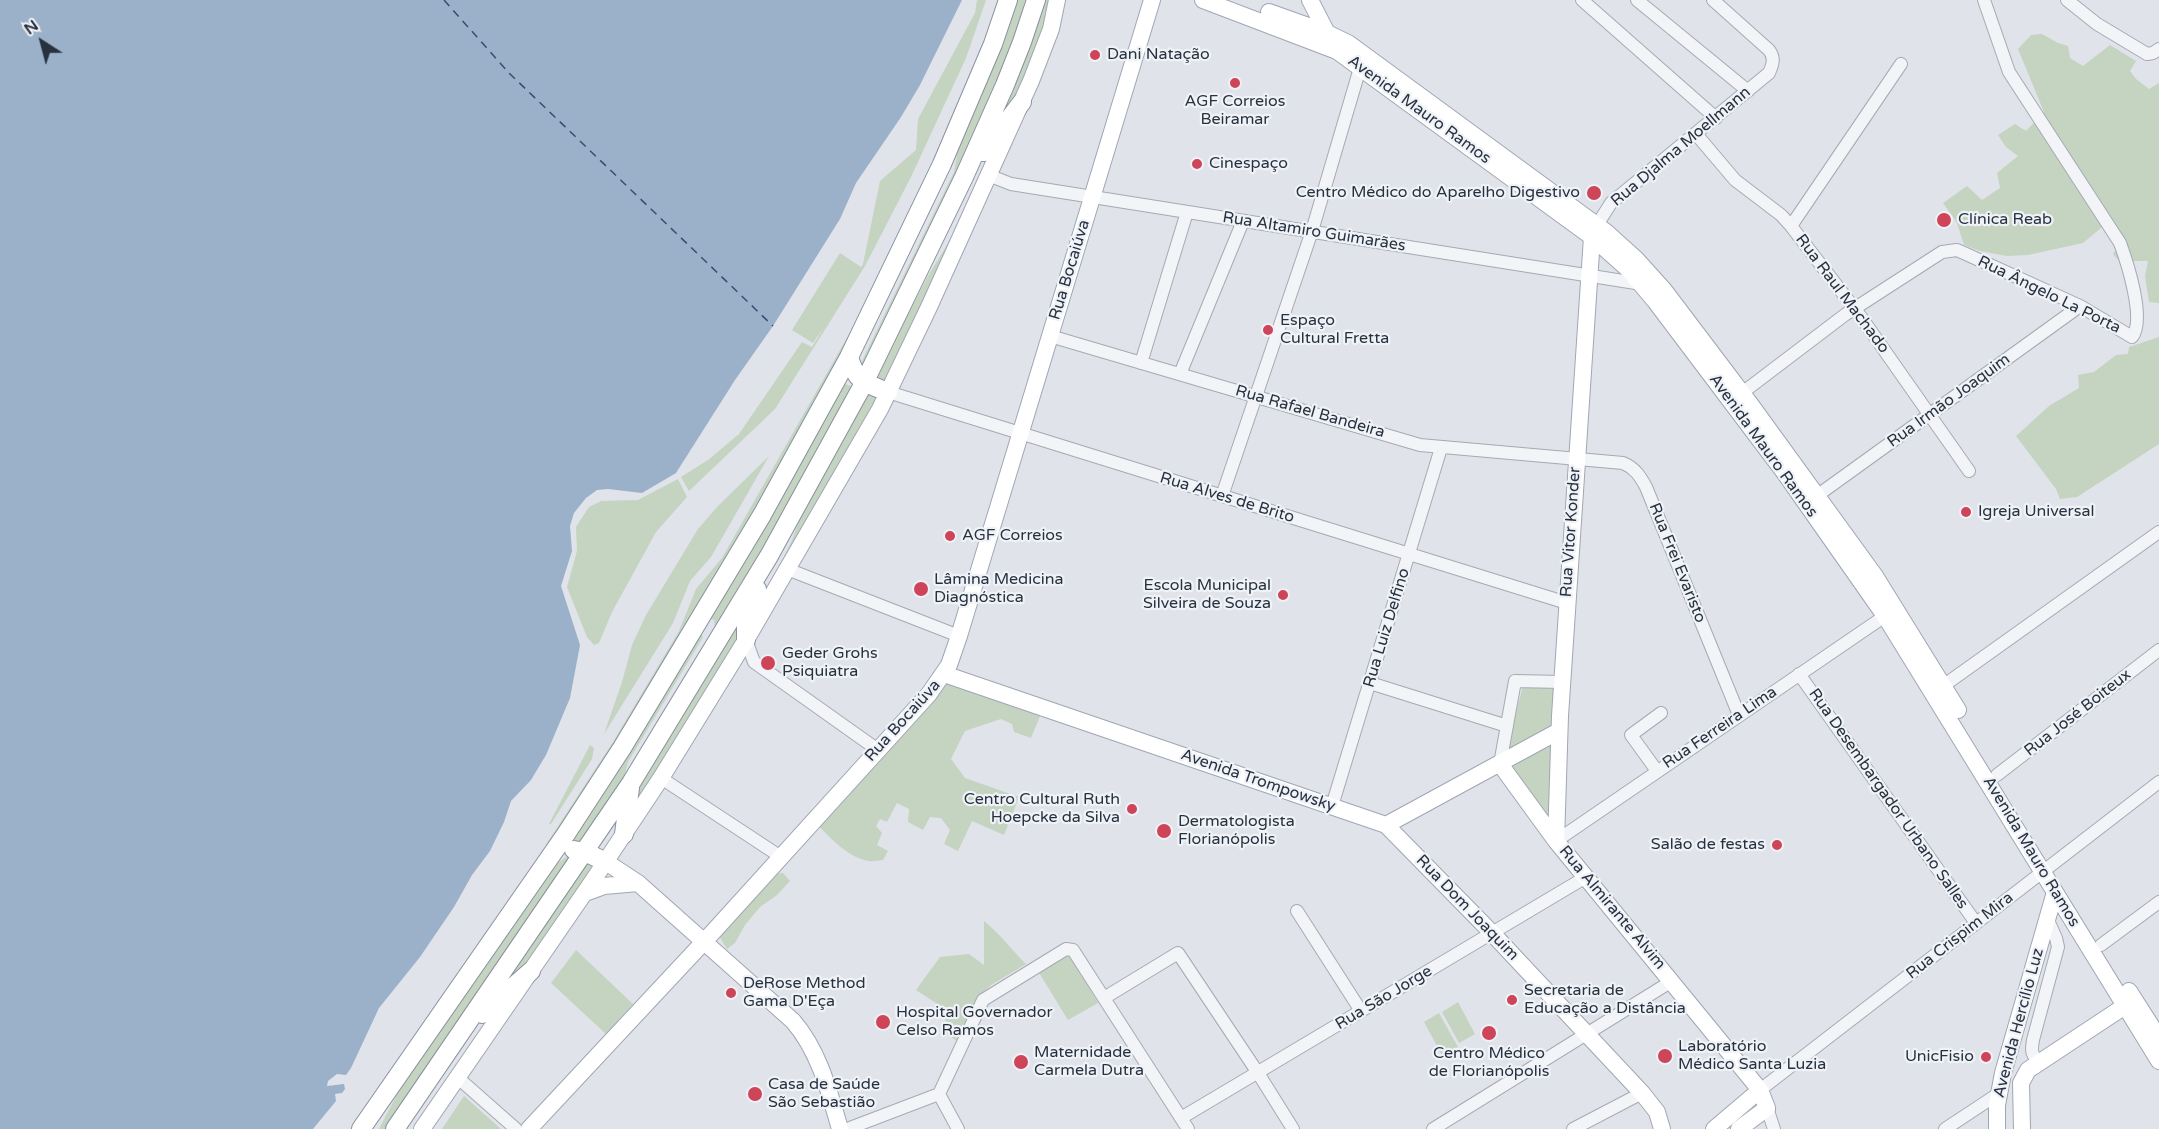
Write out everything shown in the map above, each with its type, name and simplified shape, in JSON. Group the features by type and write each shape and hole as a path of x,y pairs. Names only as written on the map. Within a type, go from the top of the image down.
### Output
{"highway":[{"path":"361,1129 552,854 622,748 762,515 849,357 942,164 993,44 1008,0"},
{"path":"394,1129 631,783 769,556 864,383 964,177 1010,75 1036,0"},
{"path":"964,177 1022,102"},
{"path":"849,357 855,375 864,383 888,392"},
{"path":"746,640 749,615 769,556"},
{"path":"698,622 709,630 708,657"},
{"path":"624,834 631,783"},
{"path":"552,854 564,850 585,852 613,866"},
{"path":"462,1031 531,971"}],"main road":[{"path":"422,1129 585,893 613,866 624,834 746,640 888,392 1022,102 1051,29 1057,0"},
{"name":"Rua Bocaiúva","path":"530,1129 704,942 929,694 944,674 959,636 1152,0"},
{"name":"Avenida Mauro Ramos","path":"1203,0 1337,51 1594,231 1624,248 1652,275 1818,495 2130,1002 2159,1038"},
{"name":"Avenida Mauro Ramos","path":"1234,0 1325,32 1348,43 1594,231 1642,284 1890,612 1943,686 1997,775 2047,868"},
{"path":"1311,0 1325,32 1337,51"},
{"name":"Rua Vitor Konder","path":"1556,841 1562,682 1576,459 1594,231"},
{"name":"Avenida Trompowsky","path":"944,674 1386,825"},
{"path":"1386,825 1559,731"},
{"path":"1543,740 1552,742 1559,750"},
{"name":"Rua Almirante Alvim","path":"1500,764 1556,841 1761,1090 1767,1108"},
{"name":"Rua Dom Joaquim","path":"1386,825 1492,933 1642,1093 1657,1112 1662,1129"},
{"path":"613,866 638,883 804,1033 824,1076 840,1129"},
{"path":"585,893 604,886 638,883"},
{"name":"Avenida Mauro Ramos","path":"2061,891 2101,945 2159,1061"},
{"name":"Avenida Hercílio Luz","path":"1997,1129 1998,1094 2009,1051 2047,918 2061,891"},
{"path":"1998,1094 2008,1088 2020,1088 2022,1079 2035,1066 2130,1002"},
{"path":"2009,1051 2016,1064 2035,1066"},
{"name":"Avenida Hercílio Luz","path":"2020,1088 2022,1129"},
{"path":"1714,1129 1761,1090"},
{"path":"1739,1129 1767,1108"}],"street":[{"path":"1582,0 1716,118"},
{"path":"1637,0 1748,91"},
{"name":"Rua Djalma Moellmann","path":"1594,231 1611,203 1769,73 1773,65 1773,58 1769,50 1713,0"},
{"name":"Rua Ângelo La Porta","path":"1742,393 1854,309 1942,252 1950,250 1966,254 2080,306 2132,337 2137,330 2134,292 2120,243 2009,72 1984,0"},
{"path":"2067,0 2097,24 2147,54 2159,49"},
{"path":"1791,226 1901,64"},
{"path":"1222,496 1312,231 1360,68"},
{"name":"Rua Raul Machado","path":"1696,134 1735,180 1781,215 1791,226 1854,309 1969,471"},
{"name":"Rua Altamiro Guimarães","path":"988,175 1011,184 1642,284"},
{"path":"1142,363 1187,212"},
{"path":"1180,374 1243,221"},
{"name":"Rua Irmão Joaquim","path":"1818,495 2080,306"},
{"name":"Rua Rafael Bandeira","path":"1050,336 1420,445 1576,459"},
{"name":"Rua Alves de Brito","path":"888,392 1567,603"},
{"name":"Rua Luiz Delfino","path":"1332,806 1441,448"},
{"name":"Rua Frei Evaristo","path":"1576,459 1623,463 1639,475 1646,487 1739,715"},
{"path":"1943,686 2159,532"},
{"path":"787,569 959,636"},
{"name":"Rua Ferreira Lima","path":"1556,841 1890,612"},
{"path":"746,640 754,662 878,750"},
{"name":"Rua José Boiteux","path":"1997,775 2159,650"},
{"name":"Rua Desembargador Urbano Salles","path":"1799,674 1976,923"},
{"path":"1500,764 1515,681 1562,682"},
{"path":"1370,683 1507,726"},
{"path":"1658,771 1631,735 1661,713"},
{"path":"661,778 781,857"},
{"name":"Rua Crispim Mira","path":"1761,1090 2159,782"},
{"name":"Rua São Jorge","path":"1184,1124 1258,1073 1586,878"},
{"path":"2101,945 2159,902"},
{"path":"1297,911 1361,1011"},
{"name":"Avenida Hercílio Luz","path":"2035,1066 2031,1051 2033,1040 2058,947 2047,918"},
{"path":"847,1129 939,1094 983,1000 1066,949 1070,949 1104,999 1184,1124"},
{"path":"1104,999 1178,953 1293,1129"},
{"path":"1433,1129 1672,981"},
{"path":"457,1077 516,1129"},
{"path":"1573,1129 1642,1093"},
{"path":"939,1094 958,1129"},
{"path":"1945,1129 1998,1094"},
{"path":"1767,1108 1774,1129"}],"green space":[{"path":"977,0 986,0 966,58 911,177 865,266 775,409 689,491 681,477 708,460 739,434 802,342 812,347 825,326 813,343 792,330 840,253 861,267 863,264 880,181 916,150 918,119 975,13"},
{"path":"1014,0 1025,0 1017,35 957,175 864,368 860,365 954,172 960,137 1007,32"},
{"path":"1043,0 1053,0 1047,25 1008,117 986,145"},
{"path":"2042,34 2068,46 2070,58 2083,66 2110,45 2136,61 2130,71 2136,79 2149,89 2159,83 2159,303 2149,302 2145,276 2148,261 2119,261 2113,254 2124,237 2108,222 2083,243 2028,255 2007,256 1980,251 1964,245 1957,223 1943,203 1967,186 1982,200 2000,188 1997,173 2018,156 2006,147 1998,135 2015,124 2026,131 2044,112 2018,49 2031,35"},
{"path":"959,225 886,382 875,378 928,276"},
{"path":"873,299 713,587 534,873 547,843 613,742 679,631 696,589 722,558 857,320"},
{"path":"2159,337 2159,444 2077,497 2060,499 2056,489 2016,436 2049,406 2079,388 2078,375 2094,372 2116,355 2128,354 2129,347"},
{"path":"843,383 853,387 786,509 715,629 714,620 708,618"},
{"path":"868,390 879,395 765,597 792,540 802,511"},
{"path":"769,456 711,557 690,581 673,623 604,734 632,645 646,615 698,529"},
{"path":"678,479 687,497 656,532 612,612 599,643 594,645 587,637 567,587 577,551 576,527 589,507 601,501 638,500"},
{"path":"744,608 741,638 631,814 637,784"},
{"path":"699,631 703,637 628,762 624,779 582,845 570,842"},
{"path":"946,680 1040,716 1031,738 1014,732 1012,724 1001,719 965,731 951,759 965,778 1019,797 1004,835 972,821 958,851 944,844 950,830 941,818 930,817 923,830 908,822 909,809 897,803 887,822 880,819 876,826 882,833 877,845 888,851 883,860 871,861 854,856 840,847 817,824"},
{"path":"1523,686 1555,689 1551,824 1503,763"},
{"path":"590,745 594,748 592,759 549,824"},
{"path":"566,857 572,858 387,1129 379,1129 404,1081 555,865"},
{"path":"588,859 599,863 524,970 494,995"},
{"path":"783,873 790,881 777,895 760,907 745,925 735,943 727,949 718,934 770,874"},
{"path":"984,921 1026,964 991,985 978,998 958,1042 946,1033 945,1009 916,990 940,957 969,954 984,965"},
{"path":"576,950 633,1004 606,1034 551,983"},
{"path":"1069,953 1098,1003 1068,1020 1038,971"},
{"path":"1458,1002 1475,1034 1459,1043 1442,1012"},
{"path":"1439,1013 1458,1047 1442,1055 1424,1022"},
{"path":"464,1096 501,1129 442,1129"}],"water":[{"path":"0,0 962,0 920,85 856,183 840,219 676,473 642,493 597,490 586,498 574,513 570,526 572,551 561,586 580,645 570,698 546,755 531,780 511,801 490,851 472,875 454,907 420,957 379,1008 351,1068 346,1075 337,1074 328,1081 327,1086 344,1084 345,1089 342,1093 335,1094 336,1101 313,1129 0,1129"}],"ferry route":[{"path":"444,0 509,73 773,326"}],"place":[{"name":"Dani Natação","path":"1095,55"},
{"name":"AGF Correios Beiramar","path":"1235,83"},
{"name":"Cinespaço","path":"1197,164"},
{"name":"Centro Médico do Aparelho Digestivo","path":"1594,193"},
{"name":"Clínica Reab","path":"1944,220"},
{"name":"Espaço Cultural Fretta","path":"1268,330"},
{"name":"Igreja Universal","path":"1966,512"},
{"name":"AGF Correios","path":"950,536"},
{"name":"Lâmina Medicina Diagnóstica","path":"921,589"},
{"name":"Escola Municipal Silveira de Souza","path":"1283,595"},
{"name":"Geder Grohs Psiquiatra","path":"768,663"},
{"name":"Centro Cultural Ruth Hoepcke da Silva","path":"1132,809"},
{"name":"Dermatologista Florianópolis","path":"1164,831"},
{"name":"Salão de festas","path":"1777,845"},
{"name":"DeRose Method Gama D'Eça","path":"731,993"},
{"name":"Secretaria de Educação a Distância","path":"1512,1000"},
{"name":"Hospital Governador Celso Ramos","path":"883,1022"},
{"name":"Centro Médico de Florianópolis","path":"1489,1033"},
{"name":"Laboratório Médico Santa Luzia","path":"1665,1056"},
{"name":"UnicFisio","path":"1986,1057"},
{"name":"Maternidade Carmela Dutra","path":"1021,1062"},
{"name":"Casa de Saúde São Sebastião","path":"755,1094"}]}
